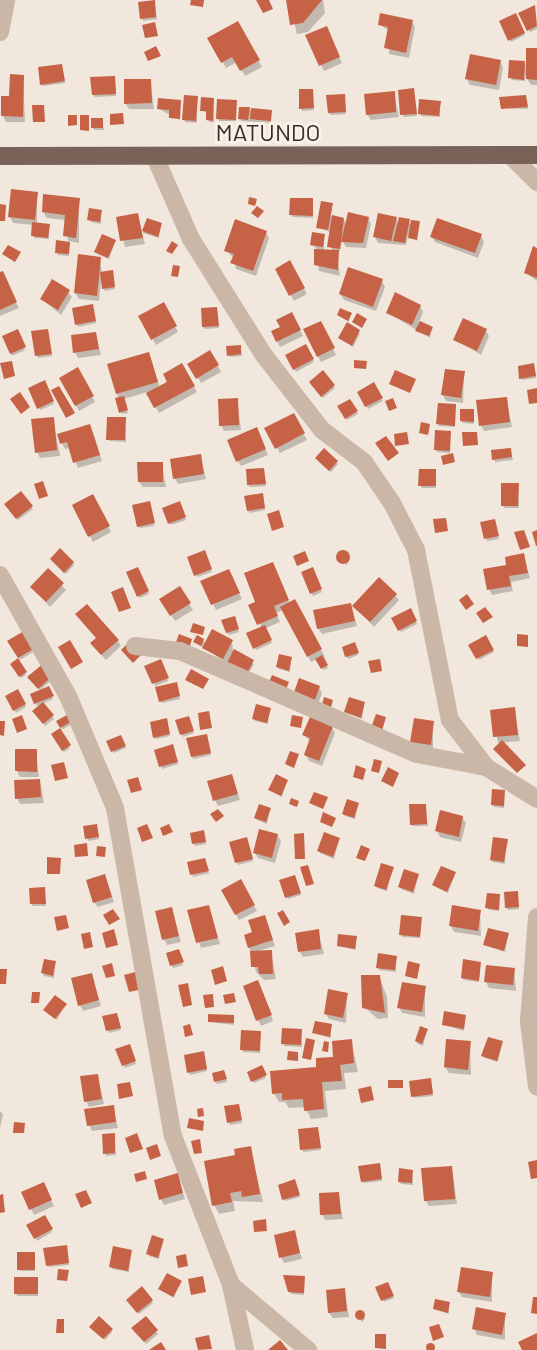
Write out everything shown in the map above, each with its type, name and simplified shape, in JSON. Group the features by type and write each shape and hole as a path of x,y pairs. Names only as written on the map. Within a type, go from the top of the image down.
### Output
{"main road":[{"name":"MATUNDO","path":"0,156 537,155"}],"street":[{"path":"0,32 6,0"},
{"path":"511,156 537,182"},
{"path":"155,157 191,239 263,354 322,430 364,462 392,503 416,551 450,720 486,767 537,799"},
{"path":"0,575 68,696 115,807 173,1136 231,1285 245,1350"},
{"path":"135,646 158,645 180,651 417,754 486,767"},
{"path":"537,917 528,1022 537,1087"},
{"path":"231,1285 308,1350"}],"building":[{"path":"155,0 156,17 140,19 138,2"},
{"path":"191,0 204,0 203,7 190,5"},
{"path":"256,0 269,0 273,9 263,13"},
{"path":"286,0 322,0 303,23 290,25"},
{"path":"535,5 537,26 527,31 518,13"},
{"path":"380,13 413,20 406,53 384,48 388,27 378,25"},
{"path":"516,13 525,33 508,41 499,21"},
{"path":"238,21 260,60 240,71 232,57 221,63 207,38"},
{"path":"155,22 158,36 145,38 142,25"},
{"path":"327,26 340,57 319,66 305,35"},
{"path":"156,46 161,56 148,61 144,52"},
{"path":"526,48 537,48 537,80 526,79"},
{"path":"470,54 501,60 496,85 465,79"},
{"path":"509,60 525,61 524,80 508,78"},
{"path":"62,64 65,81 40,85 38,67"},
{"path":"10,74 24,75 23,117 1,116 1,96 9,96"},
{"path":"115,76 116,94 92,95 90,77"},
{"path":"124,79 151,79 152,103 124,104"},
{"path":"414,88 417,114 400,115 398,90"},
{"path":"299,89 313,89 314,108 299,109"},
{"path":"395,91 396,112 366,115 364,94"},
{"path":"345,94 346,112 328,113 326,95"},
{"path":"184,95 198,96 196,121 182,120"},
{"path":"526,95 528,107 501,109 499,97"},
{"path":"201,97 214,98 213,121 206,120 206,111 200,111"},
{"path":"158,98 181,100 180,119 169,118 169,110 157,109"},
{"path":"217,99 237,100 236,120 216,119"},
{"path":"419,99 441,101 439,116 418,114"},
{"path":"32,105 44,105 45,122 33,122"},
{"path":"239,107 250,107 248,120 238,119"},
{"path":"251,108 272,110 271,121 250,119"},
{"path":"123,113 124,124 110,125 110,114"},
{"path":"68,115 77,115 77,125 68,126"},
{"path":"80,115 89,115 89,131 80,130"},
{"path":"91,118 103,118 103,128 91,128"},
{"path":"11,189 38,192 35,220 8,217"},
{"path":"43,194 80,198 76,238 63,236 65,215 42,212"},
{"path":"249,197 257,199 255,206 248,204"},
{"path":"290,198 313,198 313,216 289,215"},
{"path":"321,201 333,203 328,230 316,228"},
{"path":"0,204 6,205 5,221 0,221"},
{"path":"257,206 264,211 258,218 251,213"},
{"path":"89,208 102,210 100,222 87,220"},
{"path":"348,212 369,217 363,243 341,242"},
{"path":"138,213 143,238 120,241 116,217"},
{"path":"378,213 397,217 391,241 373,237"},
{"path":"332,215 344,218 340,249 327,247"},
{"path":"399,217 410,219 405,243 393,241"},
{"path":"147,218 162,223 158,237 142,231"},
{"path":"437,218 482,234 475,253 430,237"},
{"path":"235,219 267,231 253,271 230,263 234,254 224,251"},
{"path":"411,220 420,221 417,240 408,238"},
{"path":"32,222 50,224 48,238 31,236"},
{"path":"312,232 325,234 323,247 310,245"},
{"path":"102,234 116,240 108,258 94,252"},
{"path":"56,240 70,242 69,254 55,253"},
{"path":"172,241 178,245 172,254 166,251"},
{"path":"8,245 21,252 15,262 2,254"},
{"path":"533,246 537,248 537,278 524,273"},
{"path":"314,249 339,250 338,270 314,265"},
{"path":"78,254 101,257 97,296 74,293"},
{"path":"290,260 305,288 289,296 275,269"},
{"path":"173,265 180,266 178,277 171,276"},
{"path":"348,267 383,279 373,307 339,294"},
{"path":"113,270 115,287 102,289 100,272"},
{"path":"3,271 17,302 0,310 0,272"},
{"path":"52,279 70,290 58,310 40,299"},
{"path":"395,292 421,305 412,325 386,313"},
{"path":"164,302 177,326 151,340 138,316"},
{"path":"93,304 96,321 75,325 72,308"},
{"path":"217,307 219,326 202,327 201,308"},
{"path":"340,308 352,313 348,321 337,315"},
{"path":"292,312 301,330 276,342 271,331 280,327 276,320"},
{"path":"357,313 367,319 362,328 352,322"},
{"path":"463,318 487,329 477,351 453,340"},
{"path":"321,321 335,348 317,357 303,329"},
{"path":"420,321 433,327 429,336 415,331"},
{"path":"347,322 360,330 352,346 338,338"},
{"path":"18,329 26,347 10,354 2,336"},
{"path":"48,329 52,354 35,356 31,331"},
{"path":"96,332 99,349 73,353 71,335"},
{"path":"306,344 314,359 293,370 285,355"},
{"path":"241,345 241,354 227,356 226,346"},
{"path":"210,350 219,365 196,379 187,364"},
{"path":"149,352 158,382 116,394 107,364"},
{"path":"354,360 367,361 366,369 354,368"},
{"path":"12,361 15,376 4,379 0,363"},
{"path":"182,363 195,386 154,408 146,393 167,382 163,374"},
{"path":"534,363 536,376 519,379 518,366"},
{"path":"78,367 94,396 75,406 59,378"},
{"path":"445,369 465,371 461,398 441,395"},
{"path":"323,370 335,385 321,397 309,382"},
{"path":"395,370 416,379 410,393 389,384"},
{"path":"45,380 54,401 37,409 28,388"},
{"path":"374,382 383,398 365,407 357,392"},
{"path":"59,386 75,413 66,418 51,390"},
{"path":"537,388 537,403 529,404 527,390"},
{"path":"20,392 30,407 21,414 10,399"},
{"path":"124,396 128,410 119,413 115,398"},
{"path":"507,397 510,422 479,426 476,400"},
{"path":"238,398 239,425 219,426 218,399"},
{"path":"393,398 397,408 389,411 385,401"},
{"path":"350,399 358,411 345,419 337,406"},
{"path":"438,403 456,404 455,426 436,424"},
{"path":"460,409 474,409 474,422 460,421"},
{"path":"294,413 305,433 275,449 264,428"},
{"path":"54,417 57,450 35,453 31,419"},
{"path":"107,417 126,417 125,440 106,440"},
{"path":"421,422 430,424 428,435 419,433"},
{"path":"90,424 100,455 73,463 67,442 60,444 57,434"},
{"path":"257,427 266,449 236,462 227,440"},
{"path":"435,430 451,431 450,451 434,450"},
{"path":"407,432 409,444 395,446 394,434"},
{"path":"462,432 477,432 478,445 463,446"},
{"path":"386,436 399,453 388,461 375,443"},
{"path":"324,448 338,461 329,471 315,458"},
{"path":"511,448 512,457 492,460 491,450"},
{"path":"453,453 455,462 443,465 441,456"},
{"path":"201,454 204,474 173,479 170,459"},
{"path":"137,462 163,462 163,482 138,482"},
{"path":"264,468 266,484 247,485 246,469"},
{"path":"419,469 436,469 436,486 418,486"},
{"path":"43,481 48,496 39,499 34,484"},
{"path":"501,483 519,483 518,506 501,506"},
{"path":"21,491 33,506 16,519 4,504"},
{"path":"263,493 265,508 247,511 244,496"},
{"path":"93,494 110,526 88,537 72,505"},
{"path":"150,501 155,523 137,527 132,505"},
{"path":"180,501 186,517 168,524 162,508"},
{"path":"279,510 284,527 272,531 267,514"},
{"path":"446,518 448,531 435,533 433,519"},
{"path":"495,519 499,536 484,539 480,522"},
{"path":"524,530 530,547 520,550 514,532"},
{"path":"537,530 537,546 536,546 532,532"},
{"path":"60,548 74,562 64,573 50,559"},
{"path":"205,550 212,569 194,576 187,557"},
{"path":"340,550 346,550 350,557 346,564 340,564 336,560 336,554"},
{"path":"305,551 309,561 297,566 293,556"},
{"path":"524,553 528,573 509,576 511,586 487,590 483,569 506,565 505,557"},
{"path":"273,562 289,600 274,606 278,616 257,625 248,605 255,602 244,573"},
{"path":"138,567 149,591 137,597 126,572"},
{"path":"313,567 322,589 310,594 301,572"},
{"path":"48,568 64,583 46,602 30,587"},
{"path":"229,569 240,593 211,605 200,581"},
{"path":"379,577 397,594 370,622 352,606"},
{"path":"180,586 191,603 170,616 159,599"},
{"path":"123,587 131,608 119,612 111,592"},
{"path":"467,594 474,604 466,610 459,600"},
{"path":"295,599 322,649 307,657 280,607"},
{"path":"351,603 355,621 317,629 313,610"},
{"path":"87,604 119,640 101,655 90,643 96,638 75,614"},
{"path":"485,607 493,617 483,623 476,613"},
{"path":"411,608 417,621 398,631 391,618"},
{"path":"235,616 239,629 226,633 221,620"},
{"path":"193,623 205,627 203,635 190,632"},
{"path":"265,625 272,640 253,649 246,633"},
{"path":"212,629 233,640 223,659 202,648"},
{"path":"24,631 35,648 18,658 7,641"},
{"path":"179,634 192,639 190,646 176,642"},
{"path":"517,634 528,635 528,647 517,646"},
{"path":"197,635 204,639 201,646 193,642"},
{"path":"486,635 494,650 476,659 468,645"},
{"path":"70,640 83,662 71,669 58,647"},
{"path":"129,642 141,655 133,663 121,650"},
{"path":"355,642 359,653 345,657 342,647"},
{"path":"234,649 254,660 246,675 226,665"},
{"path":"279,654 292,657 289,671 276,667"},
{"path":"322,655 328,665 321,669 315,659"},
{"path":"18,658 27,672 19,677 10,664"},
{"path":"161,659 169,678 152,684 144,666"},
{"path":"380,659 382,671 371,673 368,661"},
{"path":"44,663 54,675 38,689 27,677"},
{"path":"191,669 209,679 203,689 185,680"},
{"path":"272,675 289,682 284,694 267,687"},
{"path":"299,678 320,686 313,705 292,698"},
{"path":"177,682 180,696 159,702 155,687"},
{"path":"49,686 54,696 34,704 30,694"},
{"path":"18,689 26,704 13,711 5,696"},
{"path":"324,697 333,700 331,707 322,705"},
{"path":"349,697 365,702 361,718 344,712"},
{"path":"43,702 54,715 43,724 32,711"},
{"path":"256,704 271,708 267,723 252,719"},
{"path":"515,707 518,735 493,737 490,710"},
{"path":"209,711 212,728 200,730 198,713"},
{"path":"376,714 386,717 382,731 371,728"},
{"path":"22,715 27,729 17,733 12,719"},
{"path":"67,715 71,722 60,728 56,721"},
{"path":"292,715 303,717 301,728 290,726"},
{"path":"189,716 194,731 180,735 175,720"},
{"path":"310,717 333,726 319,761 304,755 310,738 302,735"},
{"path":"167,718 170,734 153,738 150,722"},
{"path":"414,718 434,721 431,745 410,742"},
{"path":"0,721 5,721 4,736 0,735"},
{"path":"60,728 71,745 62,751 51,734"},
{"path":"207,734 211,753 191,757 186,738"},
{"path":"121,735 126,746 111,752 106,741"},
{"path":"502,740 526,765 517,773 493,749"},
{"path":"173,744 178,762 159,767 154,750"},
{"path":"15,749 37,749 37,772 15,771"},
{"path":"290,751 299,754 294,768 285,764"},
{"path":"374,759 382,761 379,773 371,771"},
{"path":"64,762 68,778 55,781 51,765"},
{"path":"356,765 366,769 363,780 353,777"},
{"path":"388,767 399,773 393,787 381,781"},
{"path":"232,774 238,794 213,801 207,781"},
{"path":"276,774 288,780 281,796 268,790"},
{"path":"138,777 142,790 131,793 127,780"},
{"path":"40,779 41,797 15,799 14,780"},
{"path":"492,789 505,790 504,806 491,805"},
{"path":"314,792 328,797 323,809 309,803"},
{"path":"291,798 299,801 297,807 289,804"},
{"path":"347,799 359,803 354,818 342,814"},
{"path":"259,804 271,808 266,822 254,818"},
{"path":"409,804 426,804 427,824 410,825"},
{"path":"218,809 224,816 216,822 210,814"},
{"path":"440,810 463,816 459,837 435,831"},
{"path":"323,812 336,818 332,827 320,822"},
{"path":"97,824 99,837 85,839 83,826"},
{"path":"147,824 153,838 142,842 137,828"},
{"path":"169,824 173,832 163,836 160,828"},
{"path":"259,829 278,834 272,858 253,853"},
{"path":"204,830 206,842 192,844 190,833"},
{"path":"324,832 340,838 333,857 317,851"},
{"path":"304,833 305,859 295,859 294,834"},
{"path":"247,837 253,859 235,863 229,842"},
{"path":"493,837 508,839 504,862 490,860"},
{"path":"87,843 88,856 75,857 74,845"},
{"path":"361,845 370,849 365,861 356,858"},
{"path":"97,846 106,847 105,857 96,856"},
{"path":"47,857 61,858 60,874 47,874"},
{"path":"205,858 209,871 190,875 187,862"},
{"path":"381,863 394,867 386,890 374,886"},
{"path":"308,865 314,884 306,886 300,867"},
{"path":"441,866 456,872 447,892 432,885"},
{"path":"404,869 419,874 413,892 398,887"},
{"path":"105,874 112,897 93,903 86,880"},
{"path":"295,875 301,893 285,898 279,880"},
{"path":"241,879 255,905 235,915 221,890"},
{"path":"45,887 46,904 30,904 29,888"},
{"path":"518,891 519,907 505,908 504,892"},
{"path":"487,893 500,894 499,910 485,908"},
{"path":"209,905 218,938 196,943 187,910"},
{"path":"452,905 481,910 478,931 449,926"},
{"path":"172,907 179,936 162,940 155,911"},
{"path":"113,909 120,919 109,925 103,915"},
{"path":"283,910 290,922 284,926 277,913"},
{"path":"66,915 69,928 57,931 54,917"},
{"path":"265,915 273,940 248,948 244,935 252,932 248,920"},
{"path":"401,915 422,917 420,937 399,935"},
{"path":"488,928 509,933 504,951 483,945"},
{"path":"114,929 118,945 106,948 102,933"},
{"path":"319,929 321,949 298,952 295,933"},
{"path":"90,932 93,947 84,949 81,934"},
{"path":"338,934 357,936 355,949 337,946"},
{"path":"179,949 184,962 170,966 166,953"},
{"path":"272,950 273,974 259,974 258,967 251,967 250,951"},
{"path":"378,953 397,956 395,970 376,968"},
{"path":"44,959 56,961 53,976 41,973"},
{"path":"463,959 481,962 479,981 461,978"},
{"path":"408,961 420,964 417,979 405,976"},
{"path":"112,963 115,976 106,978 102,966"},
{"path":"486,965 515,968 513,985 484,982"},
{"path":"223,966 227,981 215,985 211,970"},
{"path":"0,969 7,969 6,984 0,984"},
{"path":"139,971 143,989 129,992 124,975"},
{"path":"92,973 99,1000 78,1006 71,978"},
{"path":"361,975 380,975 385,1013 362,1008"},
{"path":"258,980 272,1015 256,1021 243,986"},
{"path":"402,982 426,986 422,1012 397,1008"},
{"path":"188,983 192,1005 183,1007 178,985"},
{"path":"328,989 348,993 343,1018 324,1014"},
{"path":"32,992 40,992 39,1003 31,1003"},
{"path":"234,993 236,1002 225,1004 223,995"},
{"path":"213,994 214,1007 205,1008 203,995"},
{"path":"55,995 67,1004 55,1019 43,1010"},
{"path":"444,1011 466,1015 464,1029 442,1025"},
{"path":"117,1013 121,1028 106,1031 102,1016"},
{"path":"208,1014 234,1015 234,1023 208,1022"},
{"path":"315,1021 332,1024 330,1037 312,1033"},
{"path":"190,1024 193,1035 185,1037 183,1026"},
{"path":"420,1026 428,1029 422,1044 415,1041"},
{"path":"282,1028 302,1029 301,1045 281,1044"},
{"path":"241,1030 261,1031 260,1051 240,1050"},
{"path":"488,1037 503,1041 497,1061 481,1056"},
{"path":"306,1038 315,1040 311,1060 302,1058"},
{"path":"352,1039 354,1063 340,1065 342,1081 322,1082 324,1109 304,1111 303,1099 282,1100 282,1093 272,1094 270,1071 316,1067 316,1058 333,1057 332,1041"},
{"path":"446,1039 471,1041 468,1070 444,1067"},
{"path":"324,1041 329,1042 328,1052 322,1051"},
{"path":"130,1044 136,1061 122,1066 115,1049"},
{"path":"204,1051 207,1069 187,1073 184,1055"},
{"path":"288,1051 298,1052 298,1061 287,1060"},
{"path":"262,1065 267,1075 251,1082 247,1072"},
{"path":"224,1070 227,1079 214,1082 212,1073"},
{"path":"98,1074 102,1099 84,1102 80,1076"},
{"path":"431,1078 433,1094 411,1097 409,1081"},
{"path":"388,1080 403,1080 403,1088 388,1088"},
{"path":"130,1082 133,1096 119,1099 117,1084"},
{"path":"371,1086 374,1100 361,1103 358,1089"},
{"path":"239,1104 242,1120 227,1123 224,1106"},
{"path":"114,1105 116,1122 87,1126 84,1109"},
{"path":"203,1108 204,1116 198,1117 197,1109"},
{"path":"189,1118 204,1121 203,1131 187,1128"},
{"path":"14,1122 25,1123 24,1133 13,1133"},
{"path":"318,1127 321,1148 300,1150 298,1129"},
{"path":"115,1133 115,1153 103,1154 102,1134"},
{"path":"137,1133 143,1149 130,1153 125,1138"},
{"path":"200,1139 202,1153 194,1154 191,1141"},
{"path":"157,1144 161,1156 150,1160 146,1148"},
{"path":"251,1146 260,1194 242,1197 241,1191 230,1193 232,1202 212,1206 204,1161 235,1155 234,1149"},
{"path":"537,1160 537,1178 531,1179 528,1162"},
{"path":"380,1163 382,1179 361,1182 358,1166"},
{"path":"452,1166 455,1199 424,1201 421,1168"},
{"path":"399,1168 413,1170 412,1183 398,1182"},
{"path":"145,1171 147,1179 136,1182 134,1174"},
{"path":"178,1173 183,1193 159,1200 154,1180"},
{"path":"295,1179 300,1195 282,1200 278,1185"},
{"path":"44,1182 52,1200 29,1210 21,1192"},
{"path":"86,1190 92,1203 81,1208 75,1194"},
{"path":"339,1192 341,1214 320,1215 319,1193"},
{"path":"3,1194 5,1212 0,1213 0,1195"},
{"path":"45,1215 53,1229 34,1239 26,1225"},
{"path":"266,1219 267,1231 254,1232 253,1221"},
{"path":"295,1230 300,1253 279,1258 274,1235"},
{"path":"152,1235 164,1239 158,1258 146,1254"},
{"path":"67,1245 69,1263 46,1266 43,1248"},
{"path":"113,1246 132,1250 128,1271 109,1267"},
{"path":"17,1252 35,1252 35,1270 17,1270"},
{"path":"186,1254 188,1266 178,1268 176,1256"},
{"path":"461,1267 493,1272 490,1297 457,1292"},
{"path":"58,1269 69,1270 67,1281 57,1280"},
{"path":"167,1273 182,1281 173,1297 158,1289"},
{"path":"283,1275 305,1276 304,1293 288,1292"},
{"path":"203,1276 206,1292 191,1295 188,1279"},
{"path":"14,1277 38,1277 38,1294 14,1294"},
{"path":"388,1282 394,1296 381,1301 375,1287"},
{"path":"142,1286 153,1300 137,1313 126,1300"},
{"path":"345,1288 347,1311 328,1313 326,1290"},
{"path":"533,1297 537,1297 537,1314 531,1313"},
{"path":"435,1299 450,1302 448,1313 433,1309"},
{"path":"476,1307 506,1313 502,1335 472,1329"},
{"path":"360,1310 364,1311 364,1319 360,1320 356,1319 355,1315 356,1311"},
{"path":"99,1316 113,1329 103,1339 89,1327"},
{"path":"146,1316 158,1330 144,1342 131,1328"},
{"path":"57,1319 64,1319 64,1333 56,1333"},
{"path":"439,1324 444,1337 433,1341 429,1327"},
{"path":"537,1333 537,1350 522,1350 518,1342"},
{"path":"375,1334 386,1334 386,1349 375,1348"},
{"path":"209,1335 212,1349 198,1350 195,1338"},
{"path":"280,1340 288,1350 268,1350"},
{"path":"161,1342 166,1350 149,1350"},
{"path":"430,1343 434,1347 430,1351 426,1347"}]}
